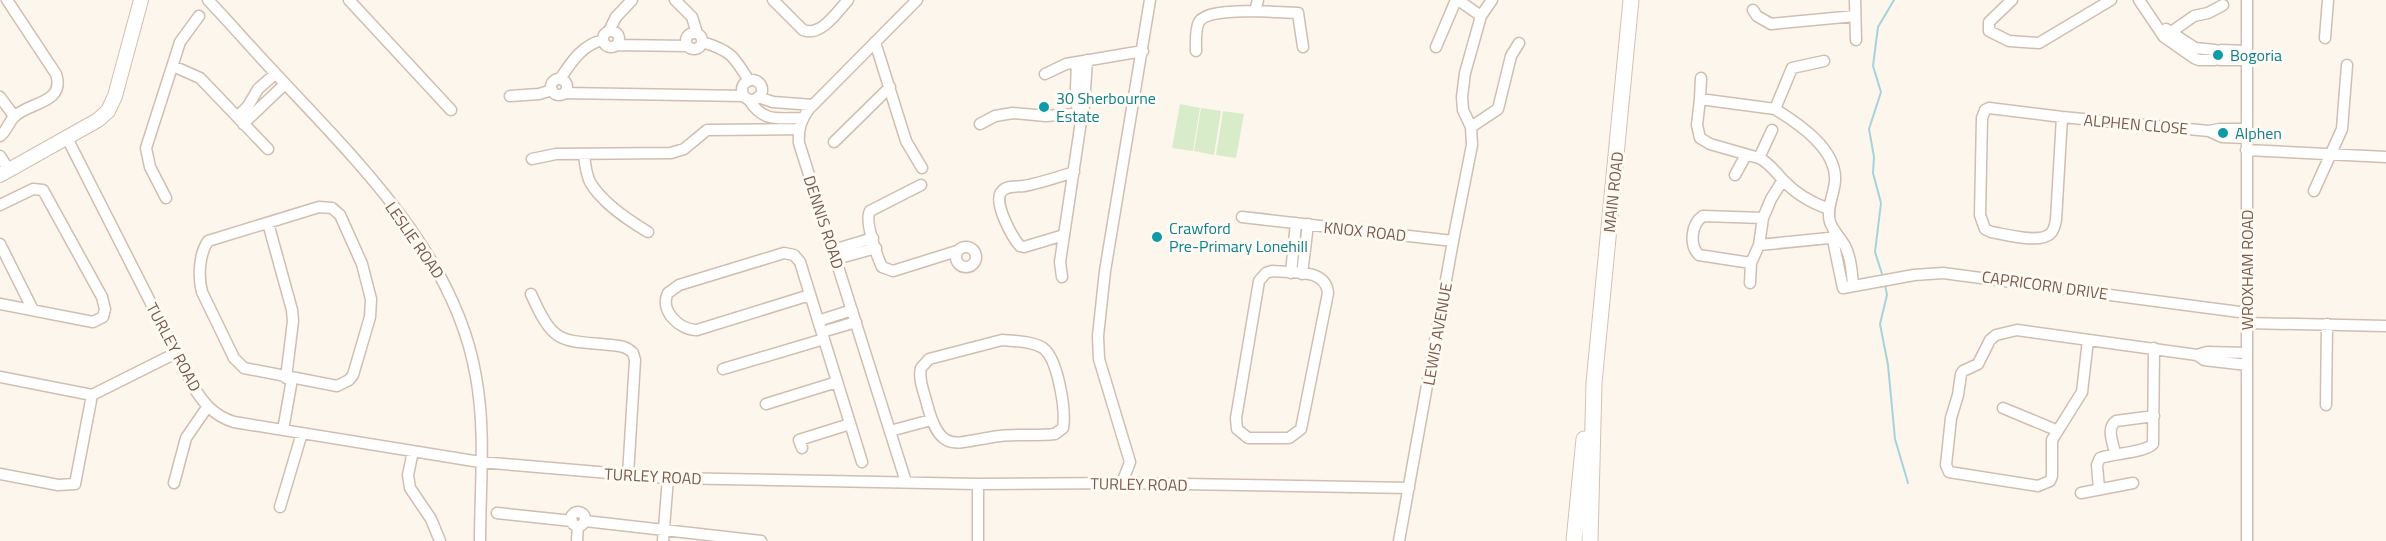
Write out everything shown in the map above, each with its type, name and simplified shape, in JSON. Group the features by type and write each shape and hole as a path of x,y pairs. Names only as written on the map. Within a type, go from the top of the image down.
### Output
{"main road":[{"name":"MAIN ROAD","path":"1590,541 1594,383 1631,0"},
{"name":"MAIN ROAD","path":"1574,541 1587,410 1594,383"}],"street":[{"path":"0,136 14,116 54,95 58,88 58,80 7,0"},
{"path":"0,156 3,172 68,138 98,120 110,108 141,0"},
{"path":"349,0 451,110"},
{"path":"606,35 616,17 632,0"},
{"path":"552,90 552,82 560,78 577,54 615,31 620,41 617,45 697,48 699,38 692,17 675,0"},
{"path":"773,0 803,30 808,32 820,29 849,0"},
{"path":"801,124 813,105 917,0"},
{"path":"1122,483 1130,462 1099,360 1098,336 1105,271 1150,0"},
{"path":"1436,47 1457,0 1482,16"},
{"name":"LEWIS AVENUE","path":"1399,541 1472,145 1471,127 1464,110 1462,88 1482,16 1492,0"},
{"path":"1854,0 1856,40"},
{"path":"2012,0 1989,22 1989,31 2001,39 2032,44 2044,40 2067,24 2111,0"},
{"path":"2139,0 2157,26 2194,58 2199,60 2218,55 2246,55"},
{"name":"WROXHAM ROAD","path":"2247,0 2247,541"},
{"path":"2325,38 2328,0"},
{"name":"LESLIE ROAD","path":"211,1 275,74 345,147 412,230 448,290 464,328 476,375 481,421 480,541"},
{"path":"2167,33 2194,16 2208,13 2223,4"},
{"path":"1196,51 1197,26 1205,16 1256,6 1298,13 1303,46"},
{"path":"1753,10 1757,16 1771,24 1855,16"},
{"path":"166,198 150,166 146,148 180,42 199,16"},
{"path":"699,38 722,48 732,56 748,81"},
{"path":"875,42 906,141 922,168"},
{"path":"1471,127 1498,109 1511,56 1519,43"},
{"path":"1045,74 1059,67 1082,61 1143,51"},
{"path":"1062,277 1060,262 1081,116 1082,61"},
{"path":"1775,109 1792,68 1824,61"},
{"path":"2314,191 2335,154 2343,123 2347,65"},
{"path":"173,66 200,78 268,149"},
{"path":"240,120 258,89 275,74"},
{"path":"560,78 567,83 565,93"},
{"path":"1701,78 1697,125 1700,138 1704,142 1759,158 1771,165 1783,180 1805,198 1829,209"},
{"path":"751,98 761,92 760,85 755,81 748,81 742,87 751,98 756,111 763,116 801,124"},
{"path":"240,120 285,84"},
{"path":"834,142 890,87"},
{"path":"552,90 558,95 565,93 751,98 813,105"},
{"path":"510,96 539,94 552,90"},
{"path":"0,97 14,116"},
{"path":"1700,99 1744,103 1775,109 1806,131 1830,161 1835,176 1829,218 1835,236 1759,245"},
{"path":"778,118 781,102"},
{"name":"ALPHEN CLOSE","path":"2062,117 2054,230 2050,235 2036,239 1985,229 1980,215 1983,113 1993,107 2062,117 2210,131 2222,137 2335,154 2386,157"},
{"path":"980,123 995,116 1013,113 1081,116"},
{"path":"532,159 556,154 670,153 684,149 707,130 801,124"},
{"name":"DENNIS ROAD","path":"801,124 799,143 906,482"},
{"path":"1759,158 1772,130"},
{"name":"TURLEY ROAD","path":"68,138 196,391 208,406 227,420 480,462 668,478 978,484 1122,483 1409,488"},
{"path":"584,155 586,171 591,183 603,198 631,222 648,232"},
{"path":"1735,175 1746,155"},
{"path":"1064,235 1024,247 1020,246 1001,211 999,197 1002,190 1008,188 1074,172"},
{"path":"1750,283 1751,263 1759,245 1763,218 1783,180"},
{"path":"921,185 870,211 867,219 882,267 893,271 957,251"},
{"path":"0,205 33,189 38,188 47,194 102,297 105,309 103,317 93,322 0,304"},
{"path":"319,207 332,208 336,210 348,231 363,264 371,299 370,317 353,375 349,380 337,386 289,378 248,370 234,358 202,292 200,281 203,252 208,241 319,207"},
{"path":"1751,263 1699,255 1693,243 1694,228 1703,216 1763,218"},
{"name":"KNOX ROAD","path":"1242,217 1453,241"},
{"path":"268,223 293,321 283,430"},
{"path":"1296,223 1297,273"},
{"path":"1297,273 1308,225"},
{"name":"CAPRICORN DRIVE","path":"1835,236 1848,287 1936,273 1960,274 2247,318 2386,326"},
{"path":"834,255 874,243"},
{"path":"0,244 33,310"},
{"path":"810,295 697,330 690,330 680,325 666,309 665,303 668,293 679,285 789,252 800,262 862,462"},
{"path":"1269,272 1297,273 1320,276 1327,285 1328,293 1303,424 1298,433 1289,438 1248,438 1239,432 1236,422 1259,281 1269,272"},
{"path":"531,294 547,325 561,339 622,346 633,353 635,360 628,475"},
{"path":"821,331 852,310"},
{"path":"723,369 821,331 856,322"},
{"path":"2326,405 2327,324"},
{"path":"2088,340 2082,392 2056,430 2051,445 2052,476 2050,481 2042,485 1953,475 1947,470 1951,418 1961,374 1978,364 1990,340 1996,335 2008,331 2026,330 2197,355 2207,352 2247,353"},
{"path":"1002,340 1034,344 1049,355 1062,397 1064,418 1063,428 1059,432 1045,435 996,436 964,443 954,442 940,436 930,416 920,373 921,368 929,359 1002,340"},
{"path":"2099,489 2097,462 2102,457 2151,447 2155,438 2154,348"},
{"path":"0,377 92,395 176,353"},
{"path":"2197,355 2204,360 2247,365"},
{"path":"766,404 837,382"},
{"path":"0,474 58,485 75,484 92,395"},
{"path":"174,483 186,438 208,406"},
{"path":"2002,408 2056,430"},
{"path":"889,428 930,416"},
{"path":"2115,453 2110,429 2112,424 2116,421 2154,416"},
{"path":"802,448 800,440 850,424"},
{"path":"280,507 302,433"},
{"path":"414,452 408,475 410,488 431,519 440,541"},
{"path":"663,536 668,478"},
{"path":"2081,492 2133,483"},
{"path":"978,484 978,541"},
{"path":"497,513 663,536 761,541"},
{"path":"577,541 578,523"}],"green space":[{"path":"1180,104 1200,108 1193,151 1172,148"},
{"path":"1201,108 1221,111 1214,155 1194,151"},
{"path":"1223,111 1244,114 1236,158 1216,155"}],"waterway":[{"path":"1883,277 1875,252 1881,203 1873,173 1874,157 1869,129 1881,92 1873,66 1878,27 1894,0"},
{"path":"1885,285 1887,295 1880,324 1888,365 1895,439 1908,483"}],"place":[{"name":"Bogoria","path":"2218,55"},
{"name":"30 Sherbourne Estate","path":"1044,107"},
{"name":"Alphen","path":"2223,133"},
{"name":"Crawford Pre-Primary Lonehill","path":"1157,237"}]}
